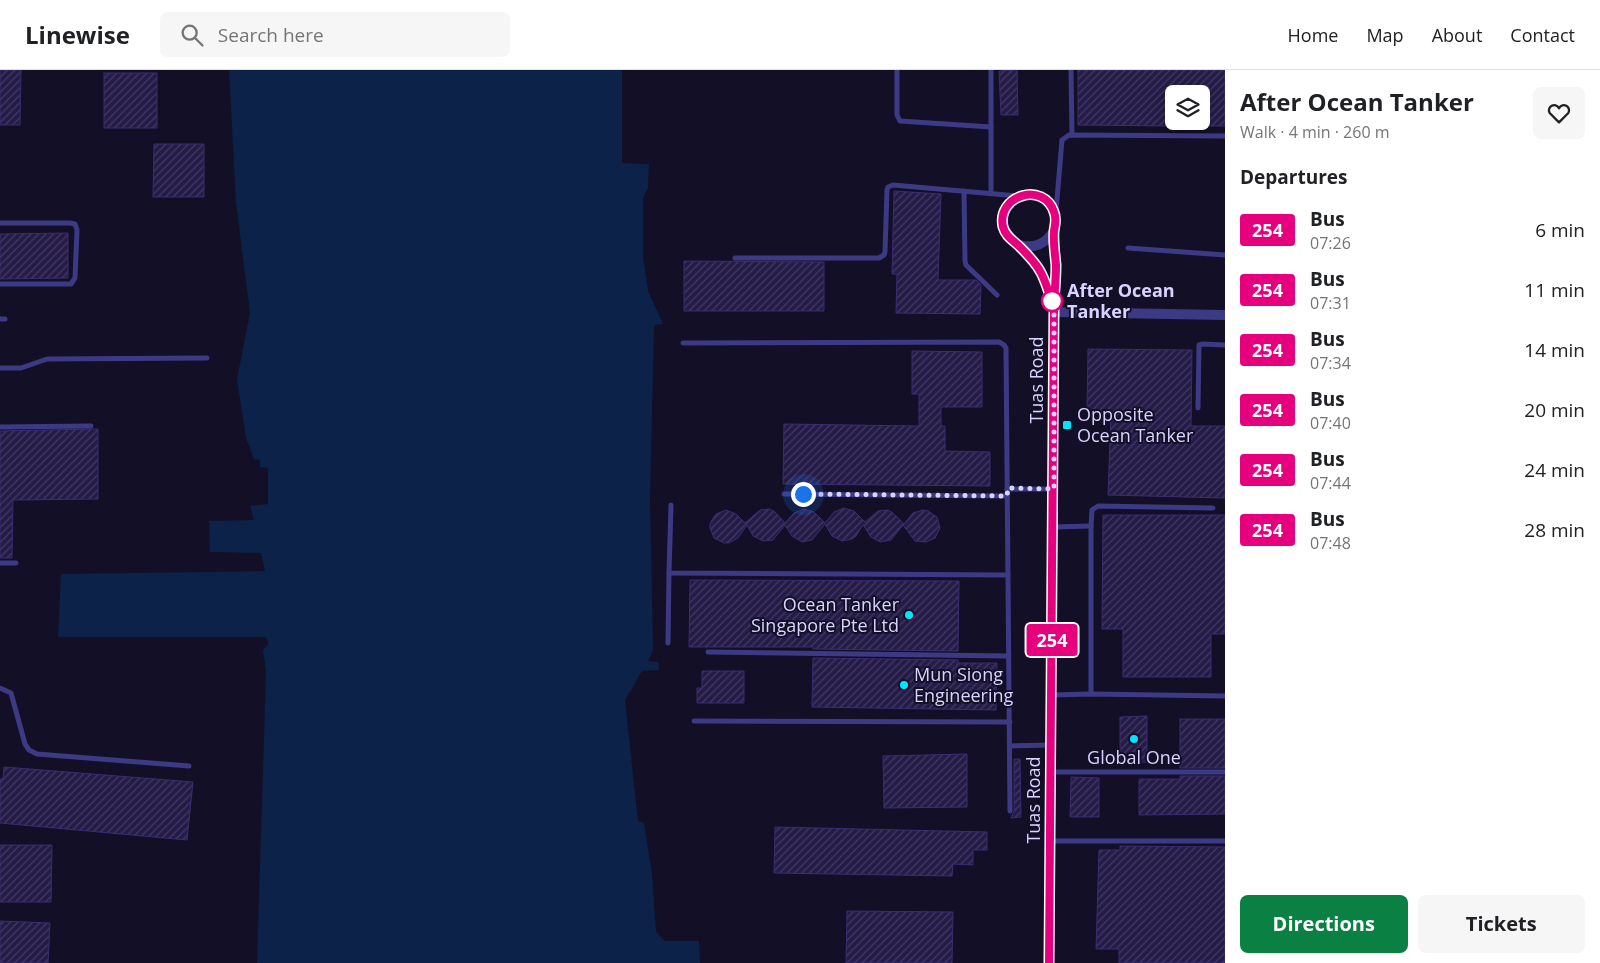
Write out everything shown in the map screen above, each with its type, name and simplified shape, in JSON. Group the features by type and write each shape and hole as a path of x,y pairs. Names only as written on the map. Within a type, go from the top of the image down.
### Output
{"street":[{"path":"1020,196 1028,194 1037,195 1045,199 1051,205 1055,214"},
{"name":"Tuas Road","path":"1020,196 1012,200 1006,208 1003,216 1003,225 1011,240 1019,245 1040,271 1054,309"},
{"name":"Tuas Road","path":"1050,963 1055,214"},
{"path":"1019,245 1027,247 1043,243 1054,231"},
{"path":"1054,309 1225,315"}],"lane":[{"path":"897,70 897,115 900,121 991,127"},
{"path":"991,70 991,193"},
{"path":"1071,70 1072,135"},
{"path":"1055,214 1062,140 1066,137 1072,135 1225,136"},
{"path":"735,258 880,258 885,252 887,190 890,185 1020,196"},
{"path":"964,191 965,261 997,295"},
{"path":"0,224 70,223 75,224 78,230 75,278 71,284 0,284"},
{"path":"1128,248 1225,255"},
{"path":"683,343 1002,343 1006,348 1010,811"},
{"path":"1198,408 1200,345 1225,345"},
{"path":"0,368 21,368 46,359 207,358"},
{"path":"0,427 90,426"},
{"path":"1008,488 1054,489"},
{"path":"784,494 1007,496"},
{"path":"668,643 672,505"},
{"path":"1091,694 1091,513 1098,506 1213,508"},
{"path":"1053,527 1091,526"},
{"path":"0,563 16,563"},
{"path":"669,573 1008,575"},
{"path":"708,652 1009,656"},
{"path":"0,688 11,693 25,744 29,750 37,754 189,766"},
{"path":"1052,696 1091,694 1225,696"},
{"path":"694,721 1010,722"},
{"path":"1010,746 1051,746"},
{"path":"1051,772 1225,772"},
{"path":"1050,841 1225,841"}],"water":[{"path":"229,70 622,70 622,163 649,164 648,188 643,198 643,255 648,291 663,324 654,325 650,499 653,650 648,661 658,662 659,670 642,671 625,700 638,821 644,823 652,874 656,932 665,941 699,941 700,963 257,963 266,672 263,650 268,645 267,639 264,637 58,637 61,574 265,571 261,553 210,552 209,521 254,520 250,506 268,504 268,468 260,467 260,460 254,459 246,438 237,379 250,313 236,203"}],"building":[{"path":"0,70 21,70 20,125 0,125"},
{"path":"1017,70 1018,115 1001,115 999,71"},
{"path":"1078,70 1225,70 1225,126 1210,126 1210,85 1165,85 1165,126 1078,125"},
{"path":"104,73 157,73 157,128 104,128"},
{"path":"154,144 204,144 204,197 153,197"},
{"path":"894,191 941,194 938,280 976,280 981,285 980,314 896,313 897,274 892,274"},
{"path":"68,233 68,278 0,279 0,234"},
{"path":"684,261 824,262 824,311 684,311"},
{"path":"1088,349 1192,350 1191,426 1225,426 1225,498 1108,495 1111,412 1087,412"},
{"path":"912,351 982,352 982,407 941,407 941,426 945,426 945,451 990,452 990,486 783,484 784,424 919,426 919,394 912,394"},
{"path":"98,429 98,499 13,500 12,558 0,558 0,431"},
{"path":"844,508 854,511 865,522 878,511 888,510 904,524 913,513 923,510 928,511 937,517 940,528 935,538 926,542 915,541 903,525 891,540 880,542 871,537 863,525 856,536 842,541 832,536 825,524 812,540 802,542 792,536 785,525 773,540 763,541 753,536 747,525 738,538 729,543 724,543 714,538 710,528 710,523 716,514 726,510 736,514 745,523 760,510 770,509 785,523 794,513 804,509 814,512 825,523 834,512"},
{"path":"1103,515 1225,515 1225,634 1211,634 1211,677 1123,677 1123,629 1102,629"},
{"path":"690,580 959,581 958,651 813,649 813,647 689,647"},
{"name":"Mun Siong Engineering","path":"813,658 958,660 958,663 997,663 996,710 812,707"},
{"path":"702,671 744,671 744,703 697,703 697,688 702,688"},
{"name":"Global One","path":"1147,716 1147,762 1120,762 1120,717"},
{"path":"1180,719 1225,719 1225,768 1180,768"},
{"path":"967,754 967,807 884,808 883,756"},
{"path":"1014,759 1020,759 1021,817 1011,818 1014,811"},
{"path":"4,767 193,782 187,840 0,823 0,779 3,779"},
{"path":"1180,776 1225,776 1225,814 1139,815 1139,779 1180,779"},
{"path":"1071,777 1099,778 1099,817 1070,817"},
{"path":"775,827 987,832 987,850 973,850 973,865 953,864 952,876 774,873"},
{"path":"0,845 52,845 51,902 0,902"},
{"path":"1120,846 1225,847 1225,963 1119,963 1119,949 1096,949 1099,850 1120,850"},
{"path":"847,911 953,912 952,963 846,963"},
{"path":"0,921 50,923 48,963 0,963"}],"bus line":[{"name":"254","path":"1049,963 1054,306 1040,271 1019,245 1011,240 1003,225 1003,216 1006,208 1012,200 1020,196 1028,194 1037,195 1045,199 1051,205 1055,214 1056,268 1054,300"}],"place":[{"name":"After Ocean Tanker","path":"1052,301"},
{"name":"Opposite Ocean Tanker","path":"1067,425"},
{"name":"Ocean Tanker Singapore Pte Ltd","path":"909,615"},
{"name":"Mun Siong Engineering","path":"904,685"},
{"name":"Global One","path":"1134,739"}],"route":[{"path":"803,494 1007,496 1008,488 1054,489 1054,306 1052,301"}]}
